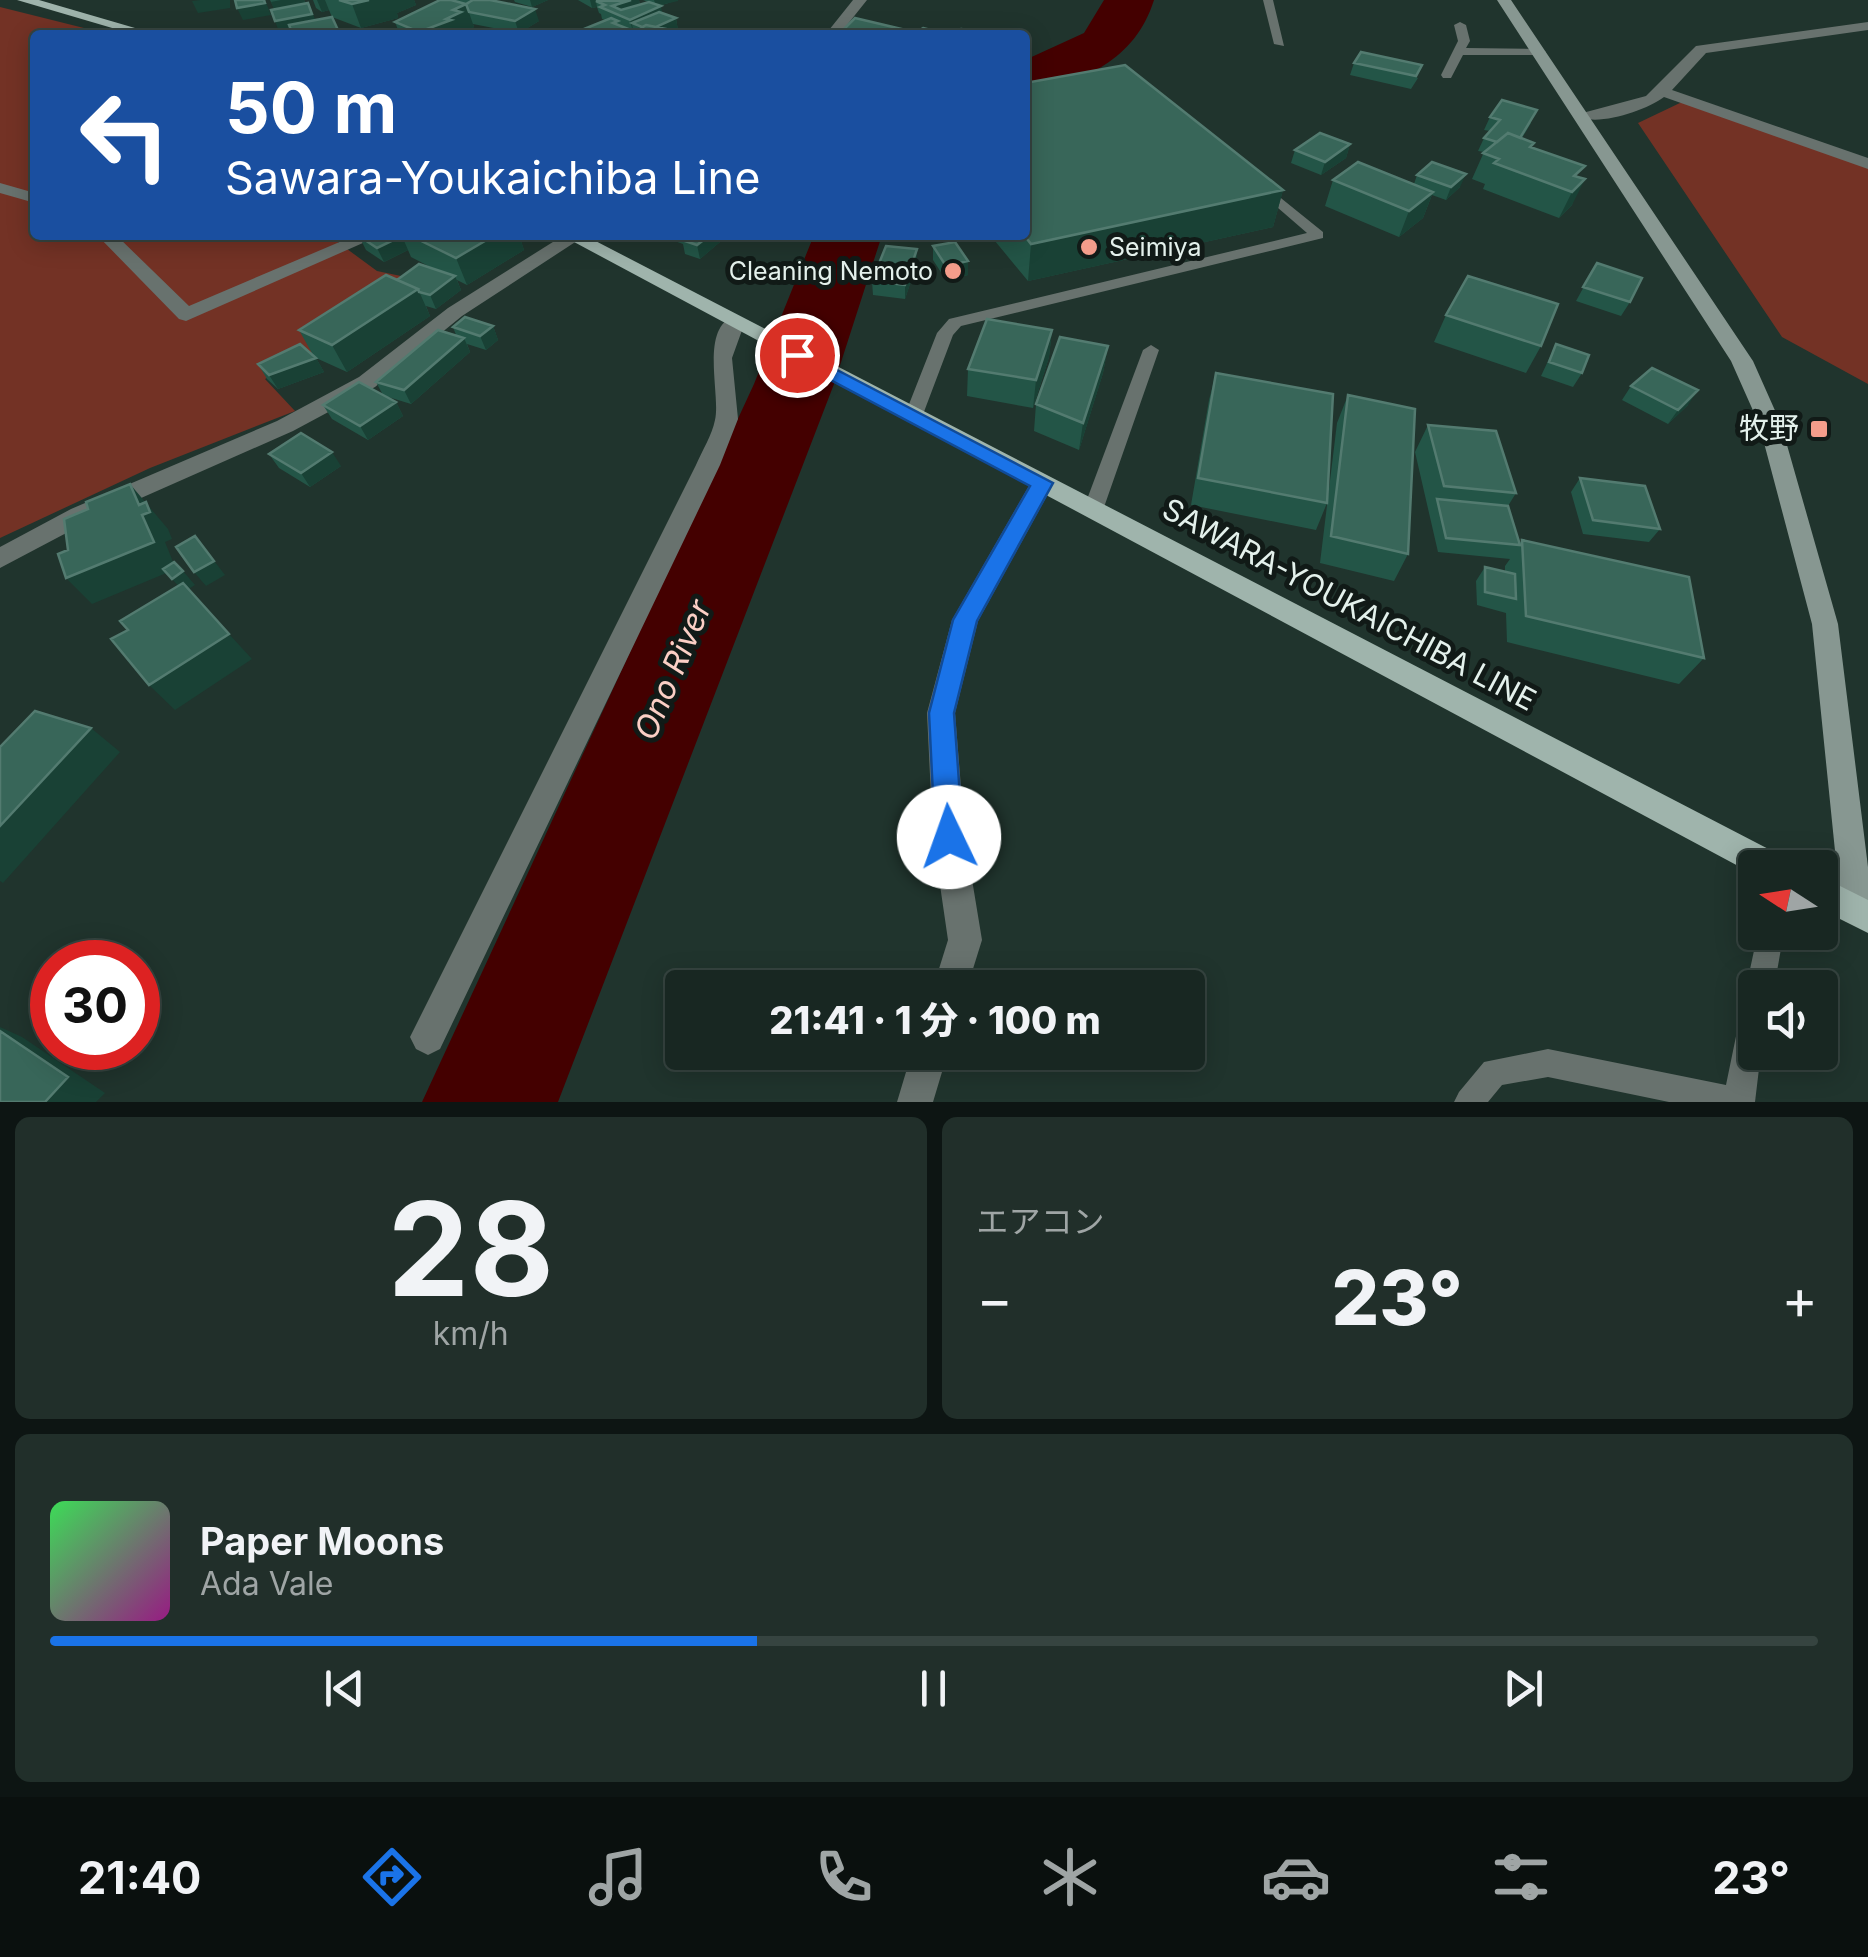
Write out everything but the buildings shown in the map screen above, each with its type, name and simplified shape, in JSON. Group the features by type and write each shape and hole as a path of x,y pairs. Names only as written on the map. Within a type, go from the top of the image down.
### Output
{"main road":[{"path":"24,0 134,30"},
{"name":"SAWARA-YOUKAICHIBA LINE","path":"581,240 1739,850"},
{"path":"1838,901 1862,914"}],"street":[{"path":"836,30 860,0"},
{"path":"1504,0 1584,115 1742,362 1770,424 1825,624 1862,914"},
{"path":"1584,115 1643,108 1664,92 1701,49 1868,26"},
{"path":"1664,92 1868,164"},
{"path":"0,188 30,197"},
{"path":"111,240 186,315 360,240"},
{"path":"0,558 80,515 285,426 367,382 455,312 568,240"},
{"path":"428,1037 708,465 727,418 722,358 735,322"},
{"path":"956,970 965,940 949,837 942,713 965,620 1042,483"},
{"path":"915,1102 925,1070"}],"lane":[{"path":"1268,0 1280,44"},
{"path":"1447,75 1464,41 1460,25"},
{"path":"1459,51 1540,52"},
{"path":"902,411 955,322 1318,235 1248,175"},
{"path":"1093,510 1151,350"},
{"path":"1469,1102 1494,1072 1548,1062 1739,1101 1745,1070"}],"shaded area":[{"path":"0,7 92,30 30,30 30,240 335,240 377,271 420,280 310,355 265,379 295,411 150,468 0,538"},
{"path":"1682,102 1868,168 1868,384 1782,337 1638,123"}],"waterway":[{"name":"Ono River","path":"1030,77 1103,45 1123,19 1129,0"},
{"name":"Ono River","path":"490,1102 794,384 846,240"}],"place":[{"name":"Seimiya","path":"1089,247"},
{"name":"Cleaning Nemoto","path":"953,271"},
{"name":"牧野","path":"1819,429"}],"route":[{"path":"797,355 1042,483 965,620 942,713 949,837"}]}
